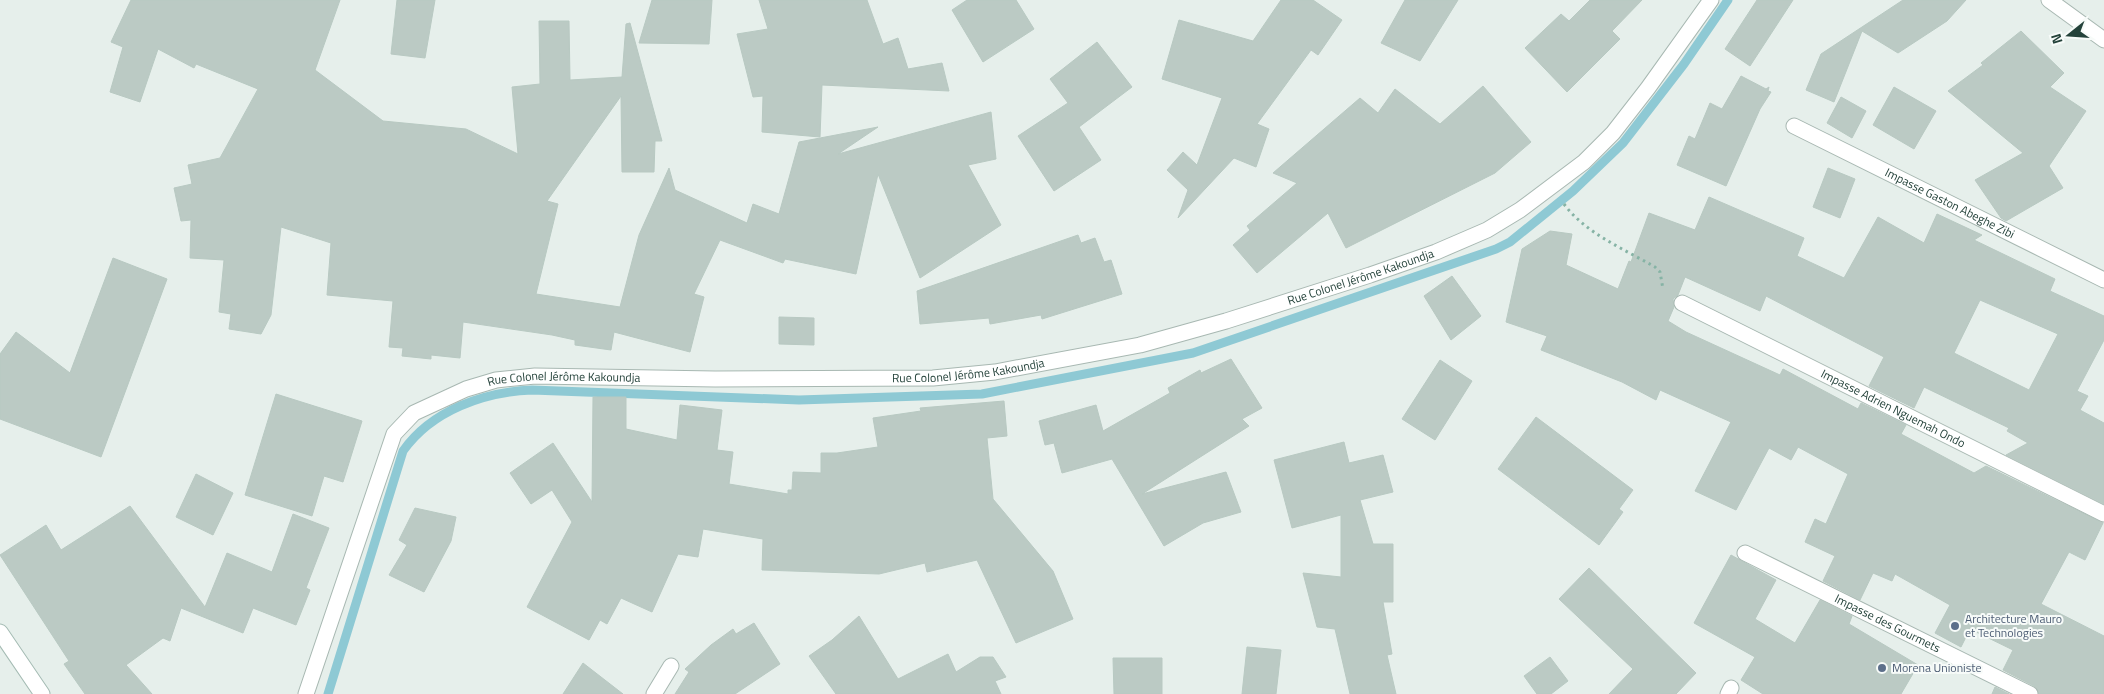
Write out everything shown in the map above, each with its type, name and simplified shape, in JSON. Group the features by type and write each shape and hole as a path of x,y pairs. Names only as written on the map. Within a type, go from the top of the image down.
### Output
{"street":[{"name":"Rue Colonel Jérôme Kakoundja","path":"306,694 394,434 414,413 439,400 496,380 535,376 715,379 942,377 995,372 1140,345 1226,321 1436,252 1487,230 1520,210 1584,162 1613,133 1711,0"},
{"path":"2049,0 2104,40"},
{"name":"Impasse Gaston Abeghe Zibi","path":"1794,126 2104,280"},
{"name":"Impasse Adrien Nguemah Ondo","path":"1682,303 2104,514"},
{"name":"Impasse des Gourmets","path":"1745,553 2030,694"},
{"path":"0,632 42,694"},
{"path":"654,694 671,666"}],"path":[{"path":"1568,209 1595,234 1655,267 1660,272 1661,287 1668,296 1682,303"}],"building":[{"path":"131,0 340,0 315,70 383,121 466,129 518,154 512,87 540,84 539,21 569,21 570,80 622,77 626,24 630,23 662,141 655,141 654,172 622,172 621,96 547,201 558,204 536,294 620,307 639,235 669,168 675,190 747,223 753,204 779,214 799,142 878,127 838,154 991,112 996,159 968,165 1001,225 920,278 878,174 856,274 785,259 783,263 720,240 694,294 704,297 690,352 614,332 611,350 575,345 575,340 552,335 463,322 460,358 431,355 431,359 402,356 403,348 389,347 393,301 327,295 331,243 281,227 271,315 261,334 229,329 231,314 219,312 224,260 190,258 191,220 181,221 174,188 192,184 188,165 220,158 258,89 196,64 194,68 158,49 140,102 110,92 123,47 111,42"},
{"path":"397,0 435,0 425,58 391,54"},
{"path":"652,0 712,0 709,44 639,43"},
{"path":"759,0 867,0 883,44 898,38 908,69 942,63 949,91 822,85 820,137 762,132 763,96 753,97 737,34 768,29"},
{"path":"967,0 1016,0 1034,29 983,62 952,10"},
{"path":"1281,0 1313,0 1342,20 1318,55 1311,50 1257,124 1269,129 1256,167 1234,158 1178,218 1188,190 1167,170 1183,152 1197,165 1222,98 1162,79 1179,20 1253,41"},
{"path":"1405,0 1458,0 1420,61 1381,43"},
{"path":"1590,0 1642,0 1612,31 1620,39 1567,92 1525,48 1561,14 1569,21"},
{"path":"1757,0 1793,0 1750,66 1725,49"},
{"path":"1903,0 1966,0 1947,21 1898,53 1862,31 1834,102 1806,90 1821,54"},
{"path":"2021,31 2064,73 2050,87 2086,111 2049,166 2063,188 2006,221 2001,218 1975,180 2023,153 1948,91 1983,65 1981,63"},
{"path":"1097,42 1132,87 1079,127 1101,160 1054,191 1018,136 1068,103 1050,79"},
{"path":"1741,76 1766,89 1769,87 1768,91 1771,92 1760,109 1726,186 1677,165 1689,136 1695,139 1710,103 1722,109"},
{"path":"1483,86 1531,142 1495,173 1346,248 1328,213 1257,273 1233,245 1250,230 1247,226 1297,183 1273,173 1360,98 1378,113 1395,89 1440,124"},
{"path":"1894,87 1936,111 1914,149 1873,125"},
{"path":"1841,97 1866,111 1852,138 1827,123"},
{"path":"1828,168 1855,179 1840,218 1813,207"},
{"path":"1709,197 1804,238 1797,256 1844,278 1878,217 1924,243 1937,214 1982,235 1974,240 2055,279 2050,291 2104,316 2104,340 2077,391 2088,396 2080,410 2104,423 2104,504 2006,455 2028,443 2007,431 2009,428 1924,387 1914,408 1869,386 1884,357 1766,296 1760,311 1685,277 1678,295 1673,299 1674,307 1668,321 1686,332 1780,375 1783,369 1858,409 1861,403 1906,425 1901,434 1974,473 1986,466 2103,523 2085,560 2069,552 2041,604 2104,636 2104,694 2039,694 2034,686 2003,670 2013,650 1970,629 1961,647 1935,633 1950,605 1895,574 1892,581 1873,573 1860,600 1823,581 1835,556 1805,542 1815,519 1826,524 1848,474 1798,447 1791,460 1769,448 1736,510 1695,491 1731,422 1660,390 1656,400 1622,382 1541,350 1547,336 1506,322 1522,249 1550,231 1572,234 1566,265 1618,289 1629,261 1631,262 1649,213 1695,230","holes":["1980,300 2058,334 2029,390 1954,353"]},
{"path":"1078,235 1081,243 1095,238 1104,262 1111,260 1122,294 1042,319 1041,315 990,324 989,318 920,324 917,291"},
{"path":"113,258 167,279 101,457 0,419 0,354 16,332 70,373"},
{"path":"1452,276 1481,316 1451,340 1424,296"},
{"path":"779,317 814,318 814,345 779,344"},
{"path":"1231,359 1262,408 1242,419 1249,426 1142,494 1226,472 1241,512 1203,523 1164,546 1112,459 1062,473 1054,443 1045,445 1039,421 1096,405 1103,431 1170,393 1168,388 1200,370 1201,373"},
{"path":"1440,360 1472,381 1435,440 1402,419"},
{"path":"276,394 362,421 343,482 324,476 312,516 245,495"},
{"path":"593,397 626,397 626,429 677,440 680,405 722,410 717,450 733,452 729,484 788,494 788,490 792,490 793,472 821,473 821,453 837,453 878,447 873,418 921,411 920,408 1004,401 1007,436 987,438 993,499 1053,571 1073,619 1016,643 977,560 927,572 925,563 879,574 762,570 763,539 703,529 698,557 678,554 652,612 621,598 607,624 600,620 589,640 527,607 572,522 552,490 531,504 510,473 553,443 592,502"},
{"path":"1536,417 1633,490 1619,509 1623,512 1599,545 1498,469"},
{"path":"1344,442 1349,463 1383,455 1393,492 1360,500 1373,544 1393,544 1393,602 1383,602 1392,654 1387,655 1396,694 1350,694 1335,629 1317,627 1303,573 1341,577 1341,515 1292,528 1274,460"},
{"path":"196,474 233,493 213,535 176,517"},
{"path":"130,506 205,607 227,553 272,572 293,514 329,528 306,588 310,590 296,625 253,608 243,633 181,608 170,641 163,638 126,665 152,694 85,694 64,664 69,661 0,555 46,525 61,550"},
{"path":"415,508 456,517 451,541 424,592 389,575 407,545 399,540"},
{"path":"1731,555 1776,580 1755,619 1795,643 1820,600 1852,616 1849,624 1918,665 1901,694 1763,694 1741,680 1755,657 1694,623"},
{"path":"1589,568 1696,673 1676,694 1609,694 1633,669 1559,599"},
{"path":"859,616 898,679 948,654 956,672 980,657 993,657 1006,677 995,681 1001,694 836,694 809,656 832,640"},
{"path":"754,623 780,664 735,694 675,694 689,672 685,669 711,645 733,629 736,634"},
{"path":"1247,647 1281,650 1276,694 1242,694"},
{"path":"1550,657 1568,681 1551,694 1537,694 1524,676"},
{"path":"1113,658 1162,658 1162,694 1114,694"},
{"path":"583,663 623,694 563,694"},
{"path":"1995,687 2009,694 1992,694"}],"waterway":[{"path":"328,694 403,451 429,424 460,406 478,399 532,390 799,400 982,394 1193,353 1496,249 1510,242 1573,191 1623,143 1684,64 1728,0"}],"place":[{"name":"Architecture Mauro et Technologies","path":"1955,626"},
{"name":"Morena Unioniste","path":"1882,668"}]}
